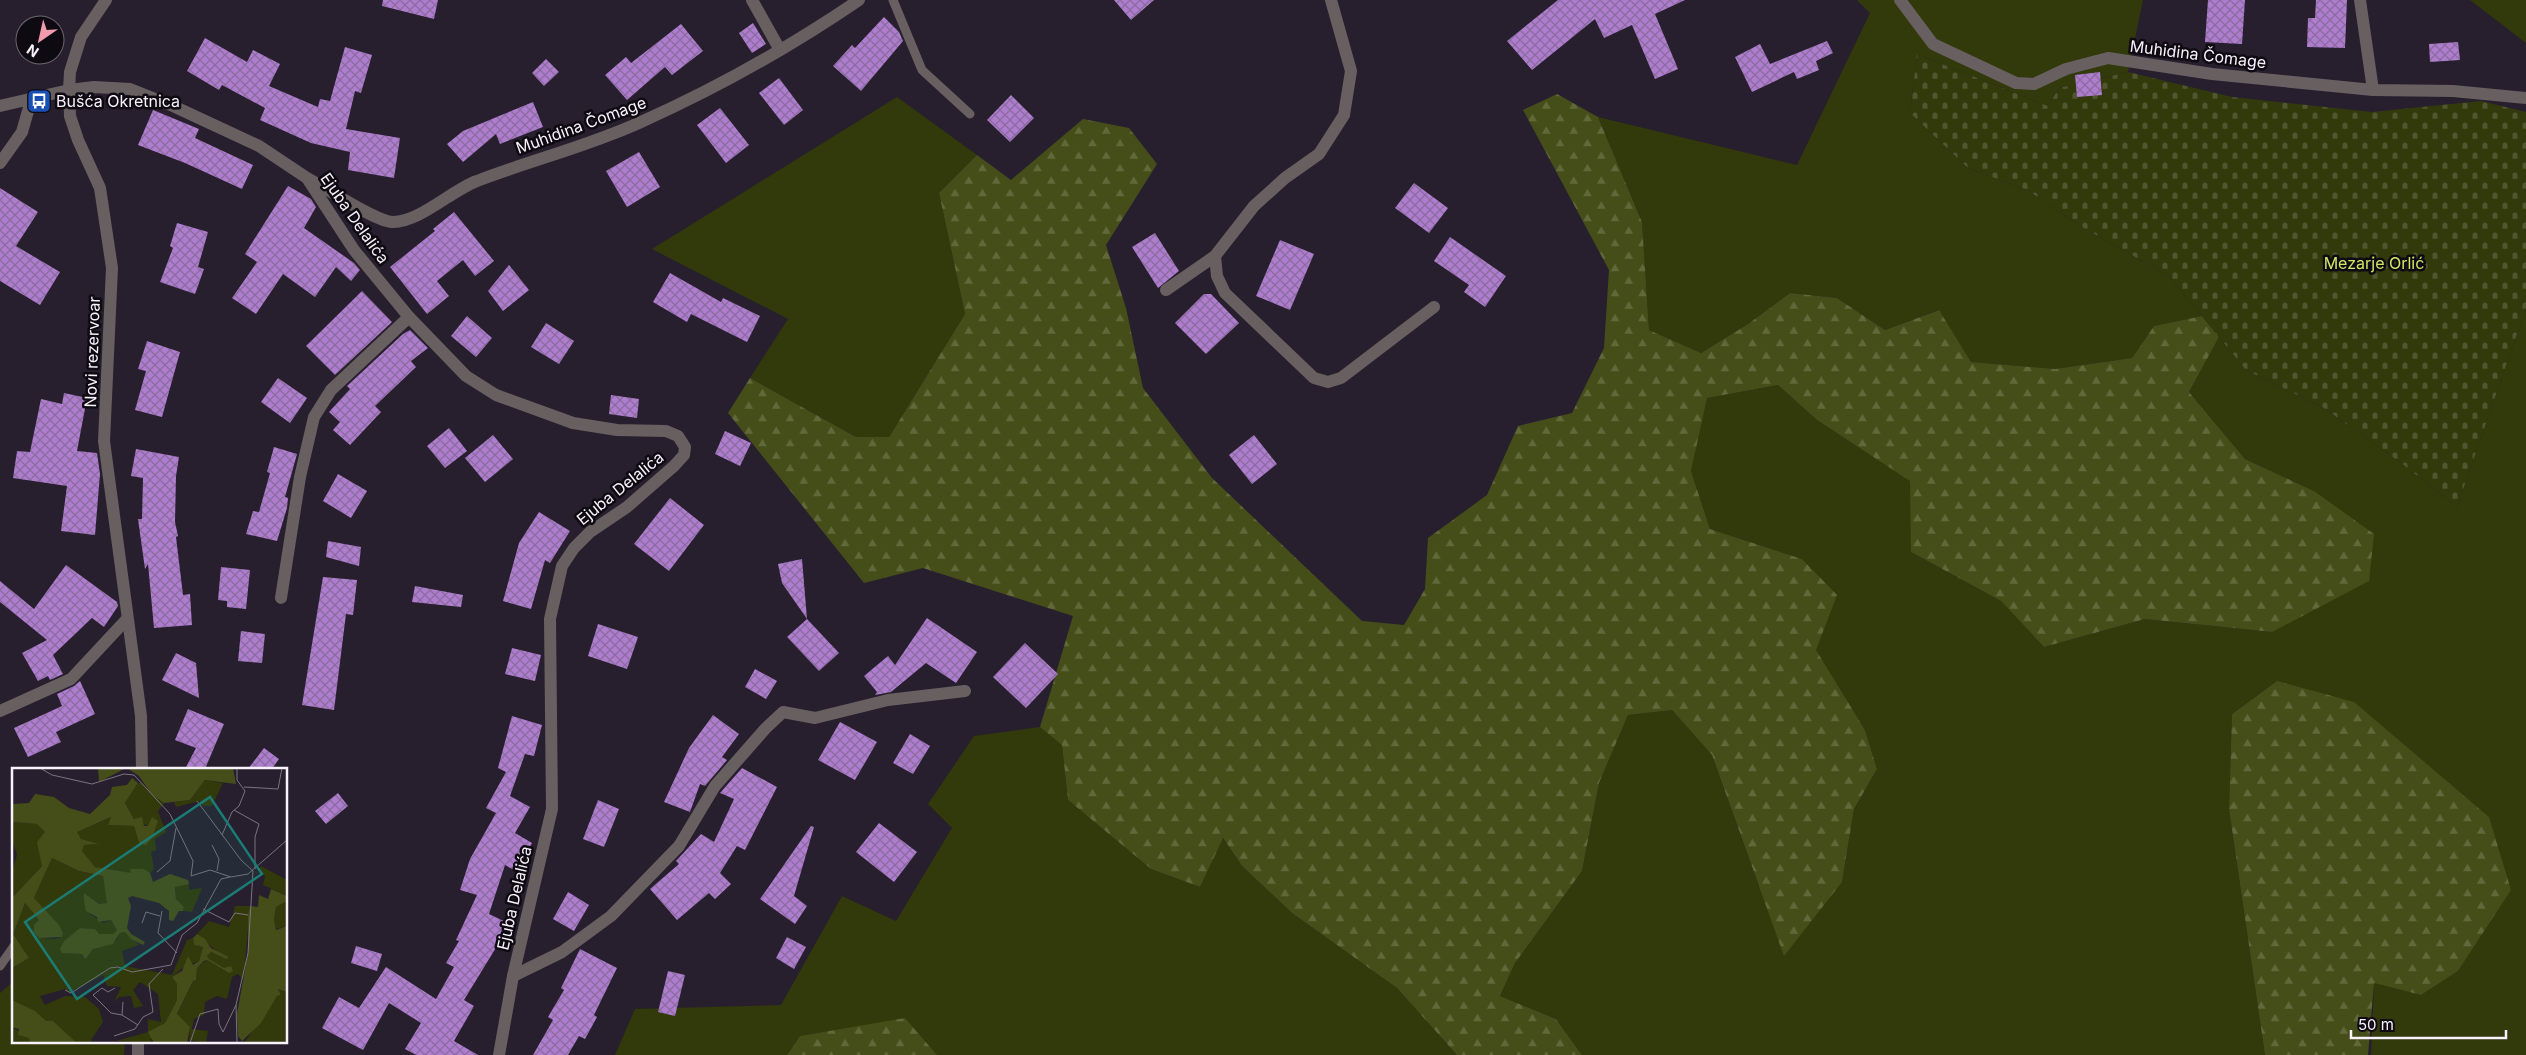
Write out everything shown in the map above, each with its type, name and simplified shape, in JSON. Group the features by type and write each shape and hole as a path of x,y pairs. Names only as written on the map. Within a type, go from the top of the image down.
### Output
{"street":[{"name":"Novi rezervoar","path":"106,0 81,37 70,72 70,116 78,140 100,188 112,268 104,441 140,716 142,768"},
{"path":"752,0 780,50"},
{"name":"Muhidina Čomage","path":"307,178 373,215 392,222 413,216 475,182 640,123 719,84 813,32 858,0"},
{"path":"1166,290 1216,256 1254,206 1285,178 1319,154 1344,115 1350,71 1331,0"},
{"name":"Muhidina Čomage","path":"1900,0 1933,44 2016,83 2034,84 2066,69 2108,58 2212,74 2373,90 2453,91 2526,98"},
{"path":"2360,0 2373,90"},
{"name":"Ejuba Delalića","path":"0,106 32,97 69,90 94,88 130,89 173,106 259,146 307,178 354,250 409,317 466,376 496,395 573,423 617,430 666,431 678,436 685,447 684,456 674,466 627,507 590,532 574,548 562,566 550,619 552,809 513,976 499,1055"},
{"path":"0,163 22,132 32,97"},
{"path":"1216,256 1216,276 1225,293 1314,378 1328,382 1341,378 1434,307"},
{"path":"281,598 300,477 314,417 331,390 409,317"},
{"path":"0,712 72,679 126,620"},
{"path":"513,976 562,952 611,916 679,846 715,786 765,729 783,712 815,718 888,700 965,691"},
{"path":"138,1042 138,1055"}],"lane":[{"path":"893,0 922,70 970,114"},
{"path":"0,966 12,949"}],"green space":[{"path":"1857,0 2143,0 2128,72 2059,88 2048,106 1917,54 1910,113 1968,168 2027,190 2082,227 2169,276 2202,316 2154,326 2132,358 2055,369 1971,362 1938,310 1885,330 1837,298 1790,293 1748,324 1701,353 1649,330 1642,222 1598,117 1797,165 1870,13"},
{"path":"2470,0 2526,0 2526,43"},
{"name":"Mezarje Orlić","path":"1917,54 2048,106 2059,88 2128,72 2232,97 2372,112 2481,101 2526,112 2526,308 2457,507 2401,463 2324,408 2246,370 2169,276 2082,227 2027,190 1968,168 1910,113"},
{"path":"1557,94 1598,117 1642,222 1649,330 1701,353 1748,324 1790,293 1837,298 1885,330 1939,310 1971,362 2055,369 2132,358 2154,326 2202,316 2219,337 2189,392 2245,459 2314,491 2374,534 2369,581 2272,632 2145,619 2044,647 2001,601 1911,552 1910,481 1817,420 1778,385 1707,398 1691,471 1710,529 1802,559 1837,595 1816,650 1865,730 1877,769 1854,809 1842,882 1784,956 1712,755 1672,710 1628,715 1599,783 1582,871 1515,963 1500,996 1556,1019 1582,1055 1457,1055 1397,988 1292,913 1242,866 1223,838 1200,887 1151,869 1068,800 1062,745 1040,727 1073,616 923,568 864,583 728,413 750,378 856,437 889,437 965,314 939,193 977,155 1011,180 1083,119 1129,128 1157,164 1106,245 1126,308 1143,388 1212,478 1362,621 1404,625 1425,589 1428,538 1487,495 1518,426 1572,413 1604,348 1609,270 1523,110"},
{"path":"897,97 977,155 939,193 965,314 889,437 856,437 750,378 788,319 652,249"},
{"path":"2526,308 2526,1055 2371,1055 2374,983 2421,995 2458,971 2511,889 2277,681 2232,714 2229,809 2265,1055 1582,1055 1556,1019 1500,996 1515,963 1582,871 1599,783 1628,715 1672,710 1712,755 1759,887 1842,882 1854,809 1877,769 1865,730 1815,650 1836,595 1802,559 1710,529 1691,471 1706,398 1778,385 1817,420 1911,481 1911,552 2001,601 2044,647 2145,619 2272,632 2314,491 2245,459 2189,392 2219,337 2246,370 2324,408 2401,463 2457,507"},
{"path":"2277,681 2354,702 2489,817 2511,890 2458,971 2421,995 2374,983 2368,1055 2265,1055 2229,809 2232,714"},
{"path":"1040,727 1062,744 1068,800 1151,869 1200,887 1222,837 1242,866 1292,913 1397,988 1457,1055 937,1055 905,1019 800,1036 787,1055 615,1055 635,1009 781,1005 842,896 896,921 952,828 928,804 974,736"},
{"path":"12,983 12,1042 125,1042 124,1055 0,1055 0,993"},
{"path":"905,1018 937,1055 787,1055 800,1036"}],"building":[{"path":"383,0 438,0 434,19 382,6"},
{"path":"1114,0 1154,0 1131,20"},
{"path":"1558,0 1685,0 1655,14 1678,69 1655,79 1632,25 1604,38 1595,19 1532,70 1507,41"},
{"path":"2208,0 2245,0 2242,44 2205,42"},
{"path":"2316,0 2347,0 2345,48 2307,47 2308,18 2315,18"},
{"path":"884,17 899,32 903,41 861,91 833,66 852,45 855,48"},
{"path":"753,23 766,44 752,53 739,33"},
{"path":"681,24 703,51 672,75 665,67 627,100 605,75 626,57 631,63"},
{"path":"205,38 247,62 253,50 280,64 269,86 318,107 320,99 330,101 345,47 372,55 361,93 355,91 346,129 400,138 394,178 348,170 350,152 311,143 260,120 265,108 222,85 219,90 187,71"},
{"path":"1827,41 1833,53 1816,61 1819,70 1797,79 1794,72 1752,92 1735,57 1760,44 1770,64"},
{"path":"2458,42 2460,60 2430,62 2429,44"},
{"path":"546,59 559,72 544,86 532,73"},
{"path":"2100,72 2102,95 2077,97 2075,75"},
{"path":"779,78 803,110 784,125 759,93"},
{"path":"1011,95 1034,118 1010,142 987,120"},
{"path":"533,102 543,127 500,144 496,134 463,162 447,144 463,131"},
{"path":"720,108 749,145 726,163 697,125"},
{"path":"153,110 199,129 195,138 253,165 242,189 185,163 138,145"},
{"path":"639,152 660,187 627,207 606,171"},
{"path":"1414,183 1448,208 1429,233 1395,208"},
{"path":"288,186 311,199 316,207 304,228 354,263 360,270 351,281 336,267 315,297 283,274 256,314 232,298 257,262 245,254"},
{"path":"0,188 38,212 16,246 60,272 40,305 0,281"},
{"path":"454,212 494,261 475,276 463,260 437,281 449,296 427,314 390,267 435,231 433,229"},
{"path":"177,223 208,232 198,267 204,269 195,294 160,282 173,248 170,246"},
{"path":"1155,233 1179,271 1158,288 1132,247"},
{"path":"1450,237 1506,276 1485,307 1464,292 1469,285 1434,261"},
{"path":"1280,240 1314,254 1290,310 1256,296"},
{"path":"509,265 529,290 503,311 488,291"},
{"path":"670,273 721,302 723,298 760,316 747,342 691,314 687,322 653,302"},
{"path":"362,291 392,322 335,375 306,346"},
{"path":"1204,294 1211,294 1239,323 1206,354 1175,323"},
{"path":"467,316 492,338 476,357 451,336"},
{"path":"546,323 574,341 559,364 531,347"},
{"path":"410,330 428,348 411,361 416,367 375,406 381,412 350,445 333,430 340,422 329,412 350,389 347,386 403,334"},
{"path":"147,341 180,352 162,417 135,410 146,371 138,369"},
{"path":"278,378 307,398 290,423 261,402"},
{"path":"64,393 87,398 77,451 97,453 100,474 95,535 61,531 67,486 13,478 17,451 30,452 41,399 62,404"},
{"path":"611,395 639,399 637,418 609,414"},
{"path":"449,428 467,451 445,468 427,446"},
{"path":"725,431 751,443 740,466 715,454"},
{"path":"493,435 513,459 485,482 465,458"},
{"path":"1254,435 1277,464 1252,484 1229,455"},
{"path":"274,447 297,454 285,497 288,498 287,508 277,541 246,534 253,511 259,512 270,473 267,472"},
{"path":"136,449 179,457 176,476 175,522 178,536 176,537 183,595 190,594 192,625 154,628 148,564 145,569 138,519 142,519 143,478 131,476"},
{"path":"338,474 367,491 351,518 323,501"},
{"path":"670,498 704,525 669,571 634,544"},
{"path":"539,512 570,531 550,563 545,560 531,609 503,601 519,543"},
{"path":"328,541 361,547 359,566 326,557"},
{"path":"802,559 807,619 782,583 778,564"},
{"path":"66,565 117,602 118,606 104,627 92,618 53,655 63,674 50,680 48,676 38,681 22,653 47,640 0,602 0,581 34,609"},
{"path":"221,567 250,570 246,609 227,607 227,601 218,600"},
{"path":"323,577 357,580 353,615 346,614 334,710 302,705"},
{"path":"415,586 463,595 461,607 412,602"},
{"path":"927,618 977,652 956,683 926,663 891,692 875,695 877,692 864,676 888,656 895,665"},
{"path":"807,619 839,653 819,671 787,637"},
{"path":"598,624 638,637 627,669 588,656"},
{"path":"241,631 265,634 262,663 238,661"},
{"path":"1025,643 1058,674 1026,708 993,677"},
{"path":"512,648 541,655 535,681 505,674"},
{"path":"176,653 196,663 199,698 162,680"},
{"path":"755,669 777,681 766,699 745,687"},
{"path":"80,681 95,714 56,732 61,742 28,757 14,728 62,706 57,694"},
{"path":"188,709 224,724 205,768 186,768 196,748 175,740"},
{"path":"713,715 739,734 722,757 727,760 705,786 700,784 690,812 664,802 689,748"},
{"path":"512,716 542,725 534,756 525,754 510,796 530,807 515,833 532,843 516,871 505,865 489,914 510,924 499,947 497,946 464,1000 474,1006 454,1041 478,1055 416,1055 405,1049 421,1023 389,1003 363,1050 322,1028 339,997 359,1008 386,967 436,999 454,967 446,963 459,941 456,940 477,895 460,890 470,859 496,813 486,808 506,772 498,768"},
{"path":"840,722 877,742 855,780 818,760"},
{"path":"910,734 930,746 913,774 893,763"},
{"path":"264,748 279,759 273,768 249,768"},
{"path":"742,768 777,787 745,850 737,846 720,873 731,884 715,899 709,893 677,920 650,889 679,864 676,861 701,834 714,842 734,799 720,793"},
{"path":"338,793 348,806 326,824 315,811"},
{"path":"598,800 619,809 604,847 583,839"},
{"path":"879,823 917,852 894,882 856,852"},
{"path":"811,826 814,827 794,896 807,906 795,924 760,899"},
{"path":"568,892 589,905 574,931 553,919"},
{"path":"787,937 806,947 794,969 776,958"},
{"path":"356,946 382,954 377,971 351,963"},
{"path":"580,949 617,968 594,1015 597,1017 585,1039 579,1036 568,1055 533,1055 553,1020 548,1017 564,990 561,988"},
{"path":"668,971 685,975 675,1016 658,1012"}],"place":[{"name":"Bušća Okretnica","path":"39,101"}]}
